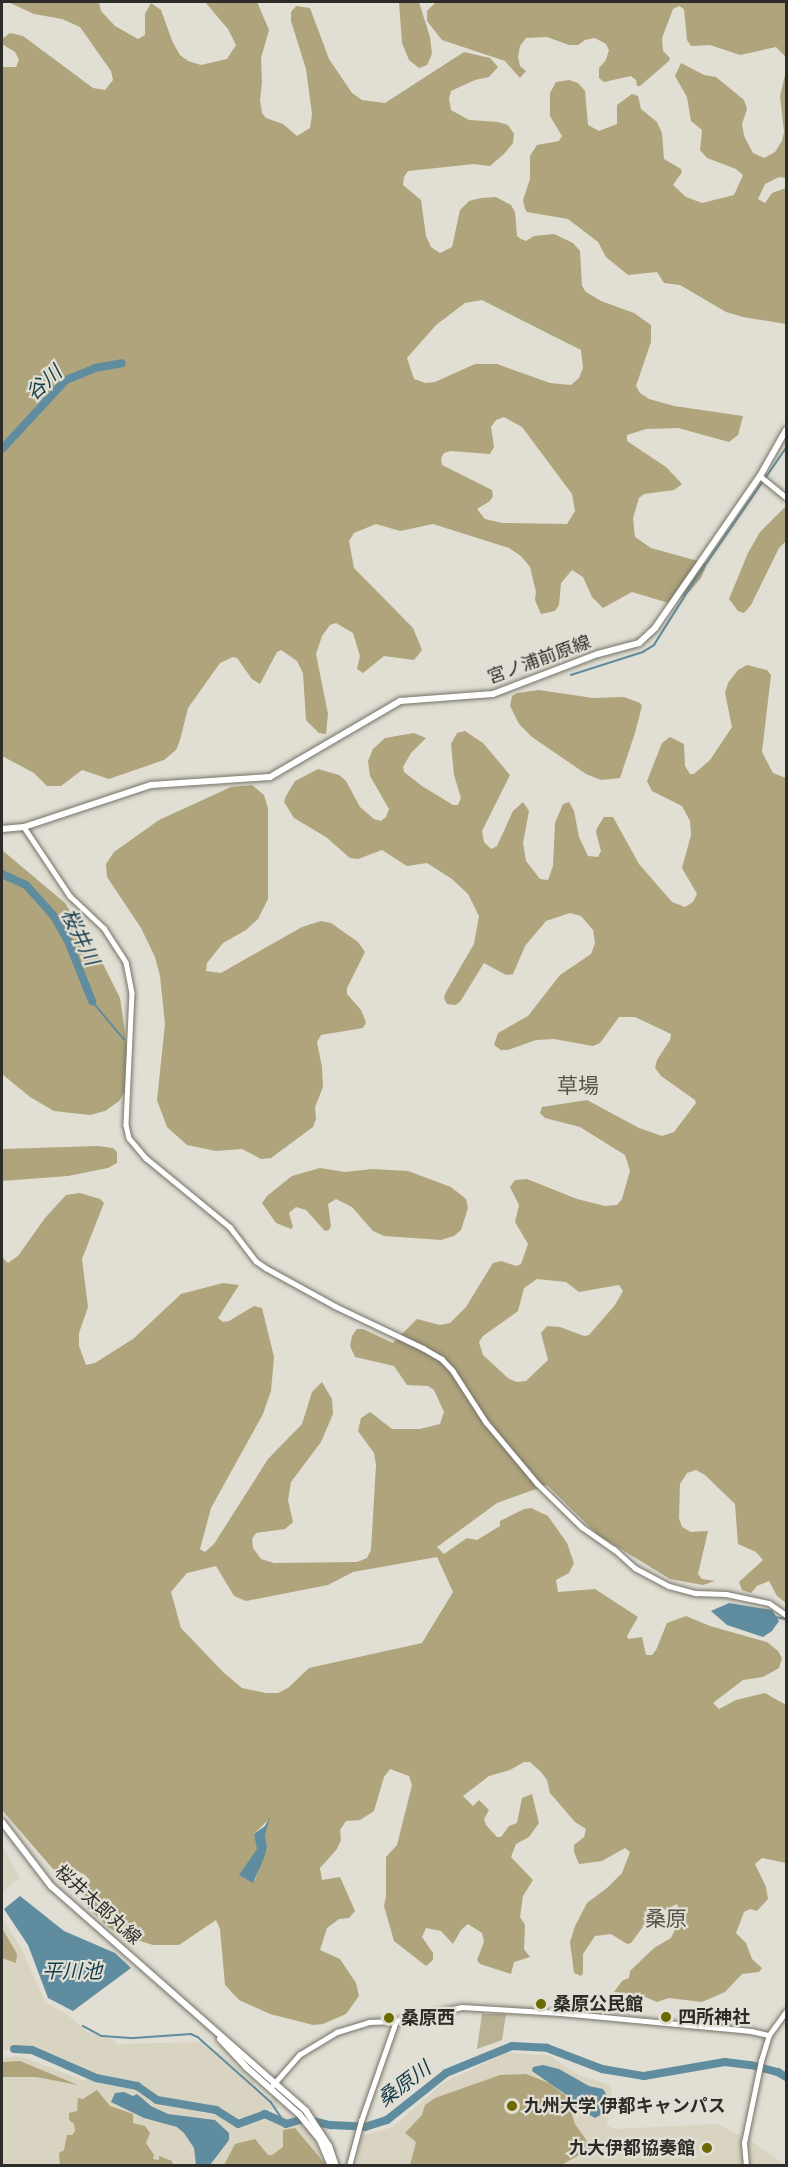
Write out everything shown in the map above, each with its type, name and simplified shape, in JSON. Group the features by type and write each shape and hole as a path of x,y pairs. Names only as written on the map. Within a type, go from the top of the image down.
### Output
{"main road":[{"name":"宮ノ浦前原線","path":"2,829 24,827 151,785 270,777 400,701 493,694 598,654 639,643 655,628 760,476 786,430"},
{"name":"桜井太郎丸線","path":"2,1822 51,1886 184,2002 319,2130 336,2166"},
{"name":"桜井太郎丸線","path":"302,2113 320,2140 331,2166"}],"street":[{"path":"760,476 786,497"},
{"path":"24,827 70,896 115,942 128,969 132,1010 125,1107 126,1125 129,1138 146,1158 230,1227 256,1261 266,1268 335,1306 442,1359 453,1371 486,1422 537,1483 582,1527 615,1549 635,1568 669,1586 696,1593 726,1594 769,1603 786,1615"},
{"path":"273,2085 299,2055 337,2032 369,2022 396,2021 462,2007 561,2013 751,2031 769,2035"},
{"path":"747,2166 744,2143 758,2071 769,2035 786,2012"},
{"path":"349,2166 361,2122 396,2021"}],"shaded area":[{"path":"8,2 99,2 101,11 115,26 138,39 145,35 145,14 151,3 161,10 180,55 188,61 201,65 227,59 236,45 228,29 205,2 257,2 269,30 261,58 262,113 266,118 283,124 297,136 310,128 312,114 306,69 291,21 291,12 296,6 310,8 329,59 352,93 362,100 385,103 464,52 490,58 498,67 489,77 475,80 451,91 449,99 451,110 469,120 508,125 514,134 513,143 490,166 474,164 408,171 403,185 421,200 426,236 431,247 440,253 452,247 460,210 469,201 481,198 496,197 511,205 515,212 517,236 521,239 526,241 534,236 554,234 573,243 580,251 582,286 586,292 601,301 634,313 651,325 651,342 636,386 640,393 649,399 674,406 743,416 738,435 729,442 678,428 646,429 627,435 627,441 666,467 682,484 674,490 644,494 639,498 633,518 635,537 651,548 705,563 706,567 701,578 689,592 672,604 632,592 603,608 592,597 583,577 572,570 561,583 559,605 555,611 541,614 535,600 536,592 530,567 521,556 509,548 433,524 400,531 376,524 354,533 349,541 354,568 413,628 422,650 414,660 384,656 363,673 357,669 360,656 353,633 336,623 330,625 322,636 316,654 328,714 326,734 319,733 306,720 303,673 297,661 281,650 277,652 260,684 252,679 237,658 233,657 220,663 188,708 176,750 164,760 109,779 82,770 61,786 47,786 34,773 2,756 2,67 16,67 19,60 15,52 2,44 2,39 10,33 23,36 93,88 105,90 113,80 111,71 80,27 62,19 34,14","holes":["482,300 581,350 583,368 579,378 571,385 550,383 497,364 475,364 435,382 425,383 414,379 407,358 436,325 465,303","504,417 522,427 572,494 575,511 567,524 502,523 485,519 477,509 490,501 493,496 492,490 442,465 441,458 444,453 451,451 490,454 494,447 491,427 496,420"]},
{"path":"399,2 419,2 430,37 432,54 427,65 419,68 409,60 402,43"},
{"path":"436,2 786,2 786,57 776,47 740,55 710,45 691,46 687,40 684,9 679,6 673,9 662,38 663,51 670,58 669,61 640,86 637,86 636,80 631,76 604,82 599,78 599,68 606,60 609,50 606,44 595,38 585,40 578,45 569,45 547,37 526,38 520,46 518,57 520,66 526,71 520,78 505,61 442,40 427,21 427,11"},
{"path":"681,63 704,75 716,77 744,100 747,109 742,124 744,136 753,153 764,158 775,152 782,141 784,132 780,96 786,71 786,178 779,177 765,184 758,199 765,203 772,193 786,188 786,324 726,312 680,285 664,283 657,272 628,275 606,257 598,242 568,219 527,212 525,209 523,200 530,179 530,156 537,145 559,141 562,136 550,116 550,93 556,82 569,80 578,83 585,91 588,125 599,131 617,124 617,105 632,94 638,96 641,109 657,122 662,133 664,159 681,169 682,172 673,185 686,197 702,203 734,195 743,175 736,169 707,158 700,150 702,130 691,121 687,97 675,76"},
{"path":"786,506 786,541 779,548 751,605 744,613 738,611 729,599 748,553 760,532"},
{"path":"747,665 767,670 771,675 762,752 773,773 786,778 786,1603 777,1596 769,1581 757,1586 751,1593 742,1590 739,1582 763,1560 756,1552 738,1544 735,1504 705,1475 696,1470 687,1473 680,1484 679,1518 682,1527 691,1532 708,1531 698,1574 702,1579 715,1581 703,1585 670,1579 598,1535 547,1485 497,1503 437,1547 444,1554 467,1538 477,1540 500,1526 500,1521 531,1508 548,1516 567,1543 574,1563 569,1573 556,1580 558,1592 595,1589 638,1617 627,1636 628,1639 642,1637 646,1655 652,1655 656,1650 667,1623 686,1616 710,1626 767,1642 778,1651 782,1658 779,1668 763,1677 743,1680 713,1703 719,1709 736,1700 765,1693 786,1705 786,1863 762,1858 755,1864 766,1887 768,1899 757,1911 750,1909 744,1912 736,1933 746,1943 752,1959 762,1968 759,1972 742,1974 725,1992 702,2002 669,1998 657,2002 641,1995 614,1992 622,1981 629,1978 630,1971 654,1948 671,1938 681,1917 677,1904 650,1917 631,1943 627,1944 611,1934 595,1936 583,1954 583,1973 581,1976 574,1973 570,1942 575,1926 587,1903 622,1873 630,1852 625,1848 602,1861 579,1864 574,1845 584,1837 586,1829 575,1822 550,1793 547,1780 530,1762 524,1762 510,1770 489,1776 463,1796 473,1806 479,1800 489,1810 484,1819 486,1825 497,1837 501,1837 509,1826 517,1823 522,1798 532,1794 539,1823 529,1837 516,1844 511,1857 533,1880 523,1896 520,1917 525,1925 524,1949 530,1957 514,1962 511,1974 480,1964 477,1960 484,1942 482,1933 468,1924 461,1930 453,1944 441,1931 426,1928 422,1937 433,1953 433,1960 426,1966 394,1941 384,1906 386,1857 397,1845 412,1785 409,1776 390,1769 384,1777 374,1811 360,1820 346,1821 340,1830 341,1840 337,1849 320,1868 322,1880 340,1877 355,1911 349,1918 339,1919 327,1928 320,1950 340,1959 356,1983 359,1996 346,2014 323,2024 313,2025 270,2014 239,2000 225,1985 220,1929 216,1920 179,1945 153,1945 121,1935 108,1927 88,1908 84,1898 90,1880 74,1869 62,1874 53,1869 2,1810 2,1257 8,1263 18,1256 45,1218 66,1195 80,1193 100,1199 104,1203 82,1259 88,1307 79,1333 79,1346 86,1365 95,1363 133,1339 181,1294 223,1283 239,1285 218,1318 223,1322 229,1321 254,1306 262,1308 274,1357 271,1391 263,1414 211,1508 200,1549 205,1552 214,1544 268,1459 302,1424 312,1392 322,1382 332,1399 333,1414 321,1442 291,1482 288,1500 293,1522 285,1529 256,1533 252,1539 253,1548 261,1559 274,1563 357,1562 367,1558 371,1550 376,1465 374,1453 358,1431 361,1418 370,1412 392,1429 420,1429 440,1424 444,1412 434,1390 428,1386 407,1385 394,1366 355,1357 350,1346 352,1336 357,1329 363,1329 393,1343 417,1319 440,1325 450,1323 466,1307 493,1263 501,1261 516,1266 521,1264 528,1244 515,1222 519,1205 510,1187 515,1180 527,1179 577,1199 605,1206 617,1205 622,1199 630,1171 625,1155 580,1127 545,1118 540,1113 542,1107 587,1100 639,1128 662,1136 674,1132 696,1103 661,1076 655,1068 671,1034 635,1017 619,1017 600,1043 593,1046 554,1039 536,1040 508,1050 501,1050 494,1045 498,1033 528,1016 560,975 591,954 595,943 593,930 581,916 570,913 546,921 525,946 513,974 506,975 484,963 460,1002 455,1005 447,1004 444,998 446,992 474,944 479,916 468,894 452,879 427,863 407,866 382,850 358,859 350,858 326,837 294,818 284,802 286,796 295,781 318,769 339,775 346,781 360,807 374,819 381,821 386,817 389,809 370,776 368,761 373,749 385,738 414,733 426,738 411,753 403,767 404,772 453,805 458,805 461,798 454,775 451,744 457,733 465,731 483,743 510,775 482,831 484,842 491,849 497,846 513,811 523,802 529,811 523,843 526,861 540,879 548,880 553,866 555,823 563,804 569,802 574,811 579,837 588,856 598,857 601,851 597,828 604,817 613,817 639,864 672,902 685,907 693,902 697,894 682,868 691,835 690,821 682,806 652,791 647,781 662,743 670,737 684,744 685,766 690,774 694,774 710,760 732,727 725,693 728,683 738,670","holes":["537,1279 566,1282 579,1292 619,1285 623,1291 615,1305 589,1335 584,1336 560,1327 547,1326 541,1333 548,1360 526,1381 517,1382 509,1379 483,1355 479,1342 483,1336 518,1311 524,1288","437,1557 453,1592 422,1643 309,1668 288,1688 278,1693 242,1688 224,1673 181,1628 171,1592 187,1573 216,1566 234,1596 246,1601 328,1585 353,1572","268,1820 265,1836 267,1845 255,1880 240,1875 258,1849 254,1834"]},
{"path":"539,690 593,698 624,697 640,703 642,706 635,733 620,778 601,780 586,774 532,737 519,724 510,706 512,696 517,693"},
{"path":"252,785 264,795 268,808 268,899 258,919 246,930 223,943 207,963 206,971 221,973 302,927 321,921 331,923 358,942 365,952 347,988 347,994 361,1010 366,1022 363,1028 321,1035 317,1042 323,1087 315,1107 316,1119 313,1127 271,1158 261,1159 242,1149 216,1151 187,1145 167,1127 157,1100 165,1024 160,976 155,957 141,928 107,877 106,864 114,852 159,820 231,787"},
{"path":"2,850 65,903 99,956 120,998 129,1060 129,1085 119,1101 105,1111 90,1115 54,1111 30,1097 2,1074"},
{"path":"98,1146 113,1148 117,1152 117,1163 108,1168 68,1176 2,1181 2,1149"},
{"path":"320,1168 345,1172 372,1169 408,1171 451,1187 466,1199 468,1208 461,1230 454,1236 441,1240 384,1236 373,1231 352,1207 336,1199 328,1204 331,1226 329,1230 325,1231 306,1210 296,1207 289,1213 293,1227 291,1229 276,1223 262,1203 267,1196 292,1176"},
{"path":"2,1845 20,1878 2,1892"},
{"path":"2,1919 21,1947 45,2002 68,2015 87,2032 115,2040 116,2044 202,2042 213,2053 218,2051 253,2081 258,2091 270,2099 275,2096 279,2108 262,2111 243,2120 236,2120 219,2106 205,2107 196,2102 166,2100 155,2096 131,2080 103,2078 25,2049 2,2050"},
{"path":"2,1928 17,1954 16,1963 2,1958"},
{"path":"482,2014 506,2014 502,2040 477,2049"},
{"name":"九州大学 伊都キャンパス","path":"507,2053 548,2055 577,2074 610,2085 612,2089 607,2124 613,2129 718,2124 741,2136 742,2165 356,2166 362,2136 393,2127 443,2083"},
{"path":"20,2056 85,2081 87,2077 134,2084 164,2105 191,2107 204,2113 217,2112 237,2126 245,2125 264,2115 279,2113 311,2126 332,2126 314,2142 326,2165 2,2165 2,2058"},
{"path":"20,2061 78,2085 36,2077 2,2077 2,2062"},
{"path":"526,2074 549,2083 566,2096 575,2124 592,2148 561,2165 410,2165 416,2142 405,2133 422,2115 425,2105 435,2098 500,2075"},
{"path":"97,2090 110,2106 133,2114 133,2123 145,2126 150,2133 146,2143 154,2155 153,2159 159,2160 159,2156 172,2161 173,2165 60,2165 59,2153 64,2150 67,2135 72,2135 75,2131 74,2124 69,2120 69,2113 77,2111 78,2098 83,2099"},
{"path":"295,2128 326,2165 224,2165 235,2144 255,2139 268,2155 272,2155 283,2147 283,2130"},
{"name":"九州大学 伊都キャンパス","path":"748,2139 786,2165 750,2165"}],"water":[{"path":"729,1603 772,1610 779,1621 772,1631 763,1637 727,1625 711,1611"},
{"path":"270,1816 265,1836 267,1846 264,1858 253,1883 239,1875 257,1849 254,1834 265,1826"},
{"name":"平川池","path":"20,1896 64,1931 115,1953 131,1968 73,2011 48,1998 28,1945 4,1909"},
{"path":"543,2065 559,2069 589,2086 603,2089 606,2094 604,2113 595,2118 572,2105 565,2094 532,2071 533,2067"},
{"path":"124,2092 133,2096 137,2094 151,2106 168,2114 215,2120 229,2133 229,2140 210,2165 196,2165 194,2148 177,2127 144,2118 111,2102 115,2093"}],"waterway":[{"name":"谷川","path":"2,449 66,380 95,368 122,363"},
{"path":"571,675 643,652 654,645 695,580 786,448"},
{"name":"桜井川","path":"2,874 26,885 53,915 68,941 92,1001"},
{"path":"92,1001 124,1039"},
{"path":"775,1617 786,1619"},
{"path":"83,2026 102,2036 134,2038 191,2034 198,2037 271,2102 286,2124"},
{"name":"桑原川","path":"14,2049 32,2050 96,2078 137,2086 157,2100 216,2110 238,2124 265,2114 286,2124 304,2119 331,2125 365,2127 387,2120 446,2073 512,2046 547,2048 602,2069 644,2076 725,2062 751,2065 778,2072 786,2077"}],"place":[{"name":"桑原公民館","path":"541,2004"},
{"name":"四所神社","path":"666,2017"},
{"name":"桑原西","path":"389,2018"},
{"name":"九州大学 伊都キャンパス","path":"512,2106"},
{"name":"九大伊都協奏館","path":"707,2148"}],"district":[{"name":"草場","path":"578,1086"},
{"name":"桑原","path":"666,1919"}]}
